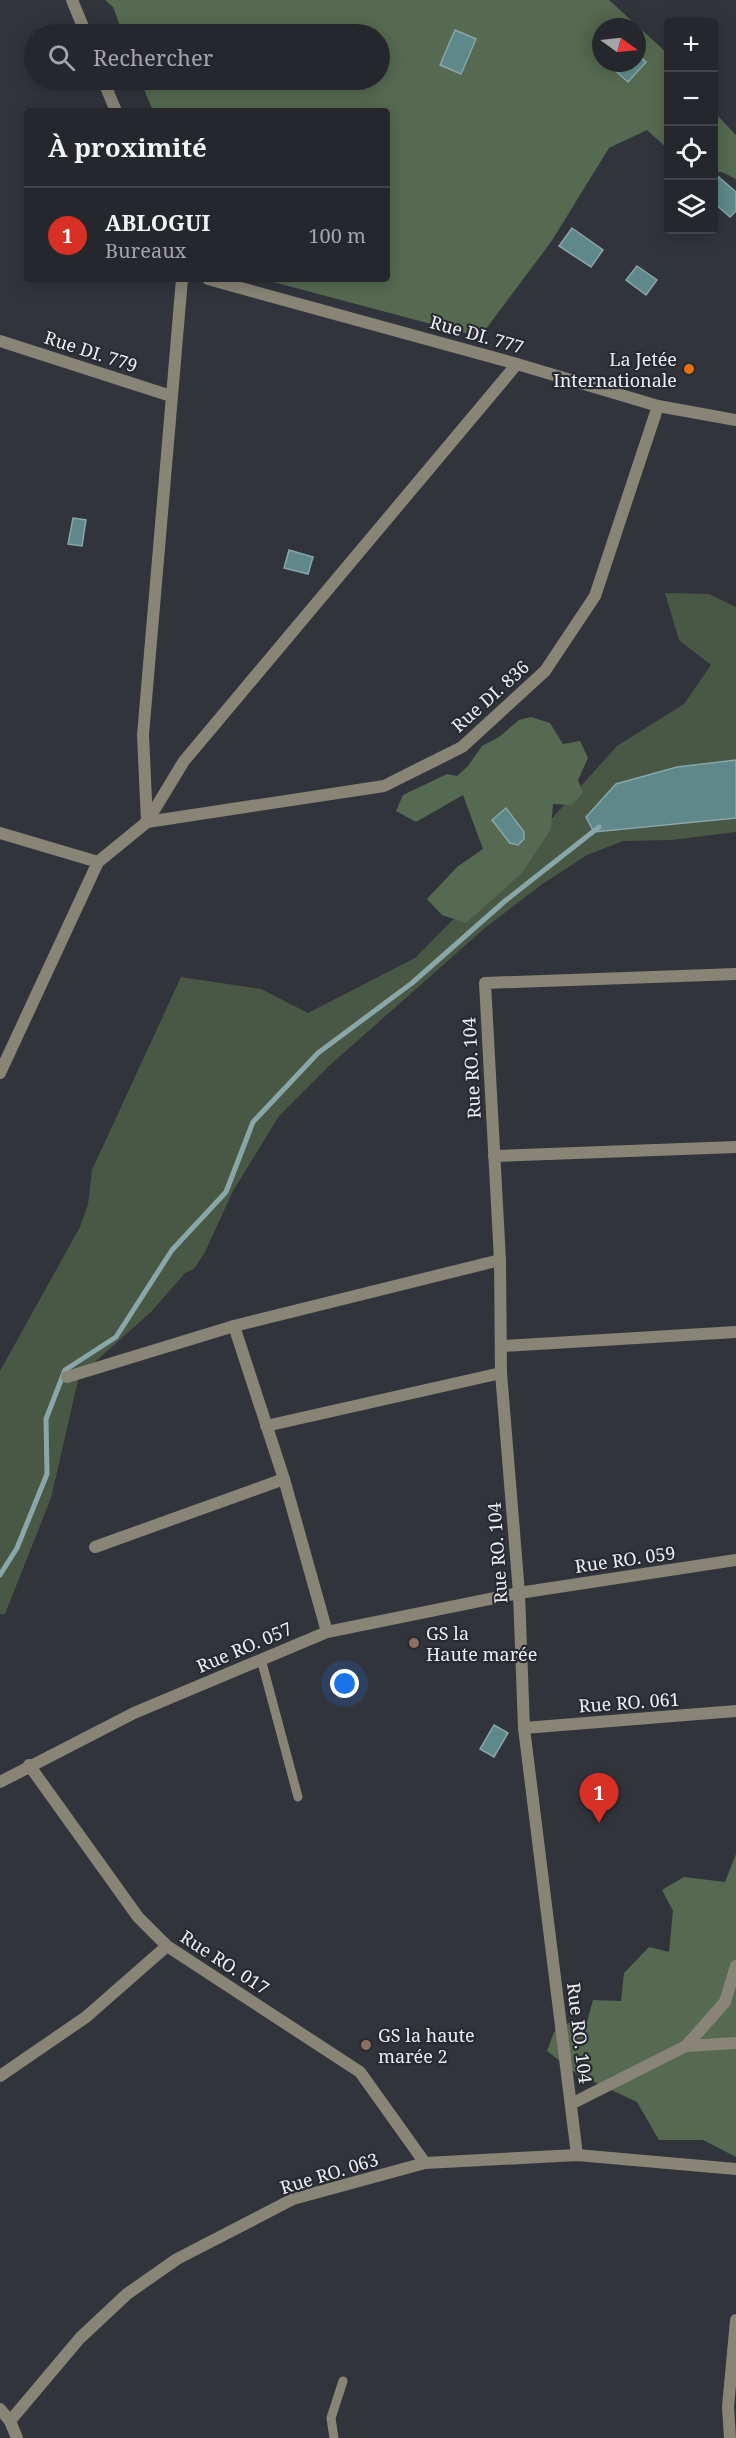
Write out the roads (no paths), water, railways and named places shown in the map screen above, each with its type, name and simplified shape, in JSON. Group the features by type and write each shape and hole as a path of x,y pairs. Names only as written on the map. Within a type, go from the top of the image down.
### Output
{"street":[{"path":"72,0 82,24"},
{"path":"107,90 115,108"},
{"path":"147,822 143,735 182,282"},
{"name":"Rue DI. 777","path":"219,282 517,364 658,406 736,420"},
{"name":"Rue DI. 779","path":"0,341 171,396"},
{"path":"0,1073 98,862 147,822 184,761 517,364"},
{"name":"Rue DI. 836","path":"147,822 384,786 462,747 544,671 595,596 658,406"},
{"path":"0,833 98,862"},
{"name":"Rue RO. 104","path":"577,2155 524,1728 519,1593 501,1373 500,1260 485,983 736,974"},
{"path":"494,1156 736,1147"},
{"path":"67,1377 234,1326 500,1260"},
{"path":"234,1326 284,1479 327,1632"},
{"path":"502,1346 736,1332"},
{"path":"266,1426 501,1373"},
{"path":"95,1547 284,1479"},
{"name":"Rue RO. 059","path":"519,1593 736,1560"},
{"name":"Rue RO. 057","path":"0,1782 29,1765 134,1713 327,1632 519,1593"},
{"name":"Rue RO. 061","path":"524,1728 736,1711"},
{"name":"Rue RO. 017","path":"29,1765 138,1917 167,1946 360,2072 425,2163"},
{"path":"0,2076 86,2017 167,1946"},
{"path":"571,2104 686,2046 725,2002 736,1966"},
{"path":"686,2046 736,2043"},
{"name":"Rue RO. 063","path":"10,2421 80,2338 127,2294 177,2259 293,2199 425,2163 577,2155 736,2169"},
{"path":"730,2438 728,2407 736,2320"},
{"path":"0,2409 10,2421 17,2438"}],"lane":[{"path":"261,1659 298,1797"},
{"path":"334,2438 331,2418 343,2381"}],"waterway":[{"path":"0,1575 17,1548 47,1474 46,1419 65,1370 116,1337 172,1250 226,1192 253,1122 318,1053 412,983 505,901 599,827"}],"place":[{"name":"La Jetée Internationale","path":"689,369"},
{"name":"GS la Haute marée","path":"414,1643"},
{"name":"ABLOGUI","path":"599,1823"},
{"name":"GS la haute marée 2","path":"366,2045"}]}
